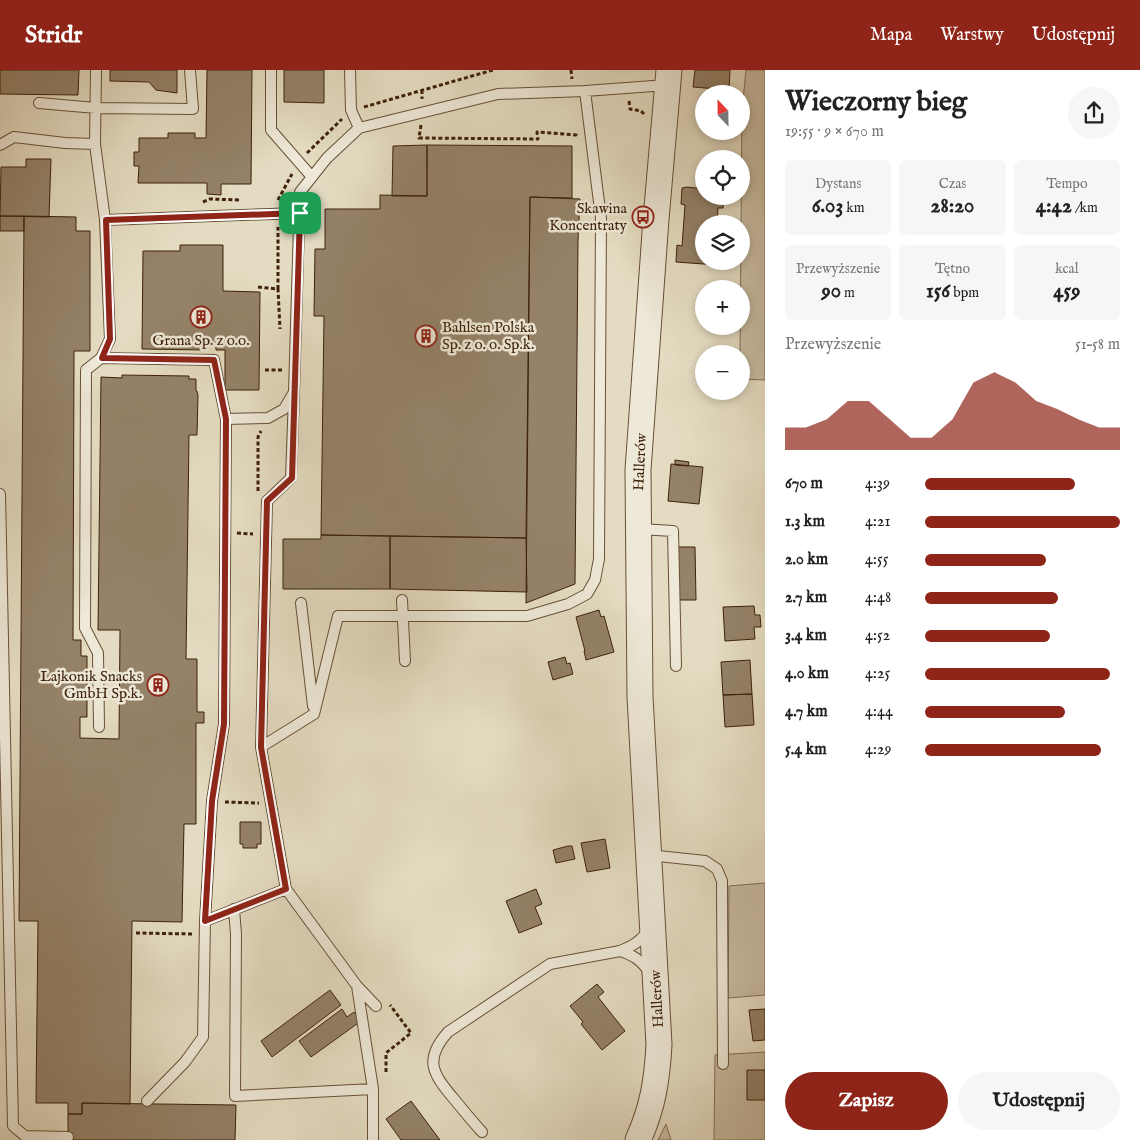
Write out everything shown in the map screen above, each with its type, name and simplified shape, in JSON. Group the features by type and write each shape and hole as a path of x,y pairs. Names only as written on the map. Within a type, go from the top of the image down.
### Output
{"street":[{"name":"Hallerów","path":"638,1140 654,1098 659,1045 640,697 638,529 639,461 668,77"}],"lane":[{"path":"96,70 95,144 106,220 110,339 102,358 86,370 84,628 98,653 98,727"},
{"path":"39,103 96,108 193,110 190,70"},
{"path":"271,70 271,130 312,177"},
{"path":"350,70 351,110 359,128"},
{"path":"376,1006 357,986 286,889 261,747 267,501 292,478 300,192 327,158 359,128 498,94 585,91 668,77"},
{"path":"261,747 314,714 338,616 527,616 574,601 587,594 595,580 598,559 601,218 585,91"},
{"path":"0,145 14,137 65,143 95,144"},
{"path":"106,220 300,213"},
{"path":"102,358 214,360 226,419 224,724 212,801 205,921 203,1037 185,1062 147,1101"},
{"path":"226,419 268,418 284,409 294,392"},
{"path":"0,494 13,1126 25,1138 68,1137"},
{"path":"638,529 673,531 676,666"},
{"path":"402,600 405,661"},
{"path":"301,603 314,714"},
{"path":"649,855 705,860 717,869 722,881 723,1064"},
{"path":"205,921 286,889"},
{"path":"234,910 236,934 235,1096 373,1089"},
{"path":"482,1132 438,1081 434,1069 434,1056 439,1043 448,1032 550,964 620,951 634,946 650,928 653,916"},
{"path":"620,951 633,955 641,962 656,982"},
{"path":"357,986 373,1089 373,1140"}],"path":[{"path":"571,70 573,91"},
{"path":"422,90 423,112 419,138 538,139 537,132 576,135 576,126"},
{"path":"258,287 278,289 281,334"},
{"path":"282,361 282,380"},
{"path":"265,370 283,370"},
{"path":"258,495 258,437 268,418"},
{"path":"212,801 263,803"}],"shaded area":[{"path":"746,70 765,70 765,380 750,379 750,345 740,345 740,335 750,335 750,280 741,280 741,270 750,270 750,215 741,215 741,205 750,205 750,150 742,150 742,140 750,140 750,85 744,85"},
{"path":"765,883 765,995 728,998 729,886"},
{"path":"765,1052 765,1140 714,1140 715,1055"},
{"path":"666,1124 671,1140 658,1140"}],"building":[{"path":"0,70 79,70 78,95 0,94"},
{"path":"110,70 177,70 177,93 156,90 149,82 110,81"},
{"path":"207,70 252,70 251,184 221,184 221,195 207,194 207,183 138,183 139,166 134,166 134,152 139,152 139,138 168,138 168,133 195,133 195,138 206,138"},
{"path":"284,70 324,70 324,103 284,102"},
{"path":"695,70 730,70 729,85 695,85 695,87 693,87"},
{"name":"Bahlsen Polska Sp. z o. o. Sp.k.","path":"427,145 572,146 572,198 530,197 526,538 321,535 324,316 314,316 315,249 325,249 325,209 380,209 380,195 427,196"},
{"path":"427,145 427,196 392,196 393,146"},
{"path":"26,159 51,159 49,217 0,216 1,167 26,167"},
{"path":"682,188 695,188 695,205 723,205 723,208 718,208 718,215 695,215 695,263 676,262 677,245 682,246 685,205 681,204"},
{"path":"530,197 580,199 575,584 526,603"},
{"path":"0,216 24,216 24,231 0,231"},
{"name":"Lajkonik Snacks GmbH Sp.k.","path":"24,216 76,217 76,231 90,231 90,351 74,351 73,640 81,640 81,656 87,656 87,717 80,717 80,738 119,739 120,630 98,630 101,377 122,378 122,375 189,376 189,379 196,379 198,395 197,435 189,435 186,659 197,659 197,712 204,712 204,723 196,723 196,824 184,824 182,922 132,921 130,1104 82,1103 82,1114 68,1114 68,1103 36,1103 38,921 19,921"},
{"name":"Grana Sp. z o.o.","path":"180,245 223,245 223,291 260,292 259,390 225,390 225,350 216,350 216,342 205,342 205,350 142,349 143,251 180,251"},
{"path":"675,460 689,462 688,466 675,465"},
{"path":"671,464 703,467 699,504 668,501"},
{"path":"321,535 390,536 390,589 283,589 283,539 321,539"},
{"path":"390,536 526,538 527,592 390,589"},
{"path":"675,547 695,547 696,600 676,600"},
{"path":"754,606 755,615 760,615 761,627 754,627 755,639 725,641 723,607"},
{"path":"599,610 601,617 604,616 614,652 586,660 576,617"},
{"path":"565,657 567,664 570,663 573,674 553,680 548,662"},
{"path":"750,660 752,694 723,695 721,662"},
{"path":"752,694 754,725 725,727 723,695"},
{"path":"240,822 261,822 261,844 257,844 257,848 243,848 243,844 240,844"},
{"path":"605,839 610,868 587,872 581,843"},
{"path":"572,846 575,859 556,863 553,850"},
{"path":"536,889 542,904 535,907 542,924 519,933 506,901"},
{"path":"597,984 604,992 598,997 625,1031 602,1050 581,1024 583,1022 570,1006"},
{"path":"330,990 341,1005 272,1057 261,1041"},
{"path":"342,1009 347,1017 354,1012 361,1021 311,1057 299,1041"},
{"path":"765,1009 765,1040 753,1041 749,1010"},
{"path":"747,1070 765,1070 765,1100 747,1100"},
{"path":"411,1101 440,1140 401,1140 386,1119"},
{"path":"82,1103 236,1105 235,1140 68,1140 68,1114 82,1114"}],"place":[{"name":"Skawina Koncentraty","path":"643,217"},
{"name":"Grana Sp. z o.o.","path":"201,317"},
{"name":"Bahlsen Polska Sp. z o. o. Sp.k.","path":"426,336"},
{"name":"Lajkonik Snacks GmbH Sp.k.","path":"158,685"}],"route":[{"path":"300,213 292,478 267,501 261,747 286,889 205,921 212,801 224,724 226,419 214,360 102,358 110,339 106,220 300,213"}]}
